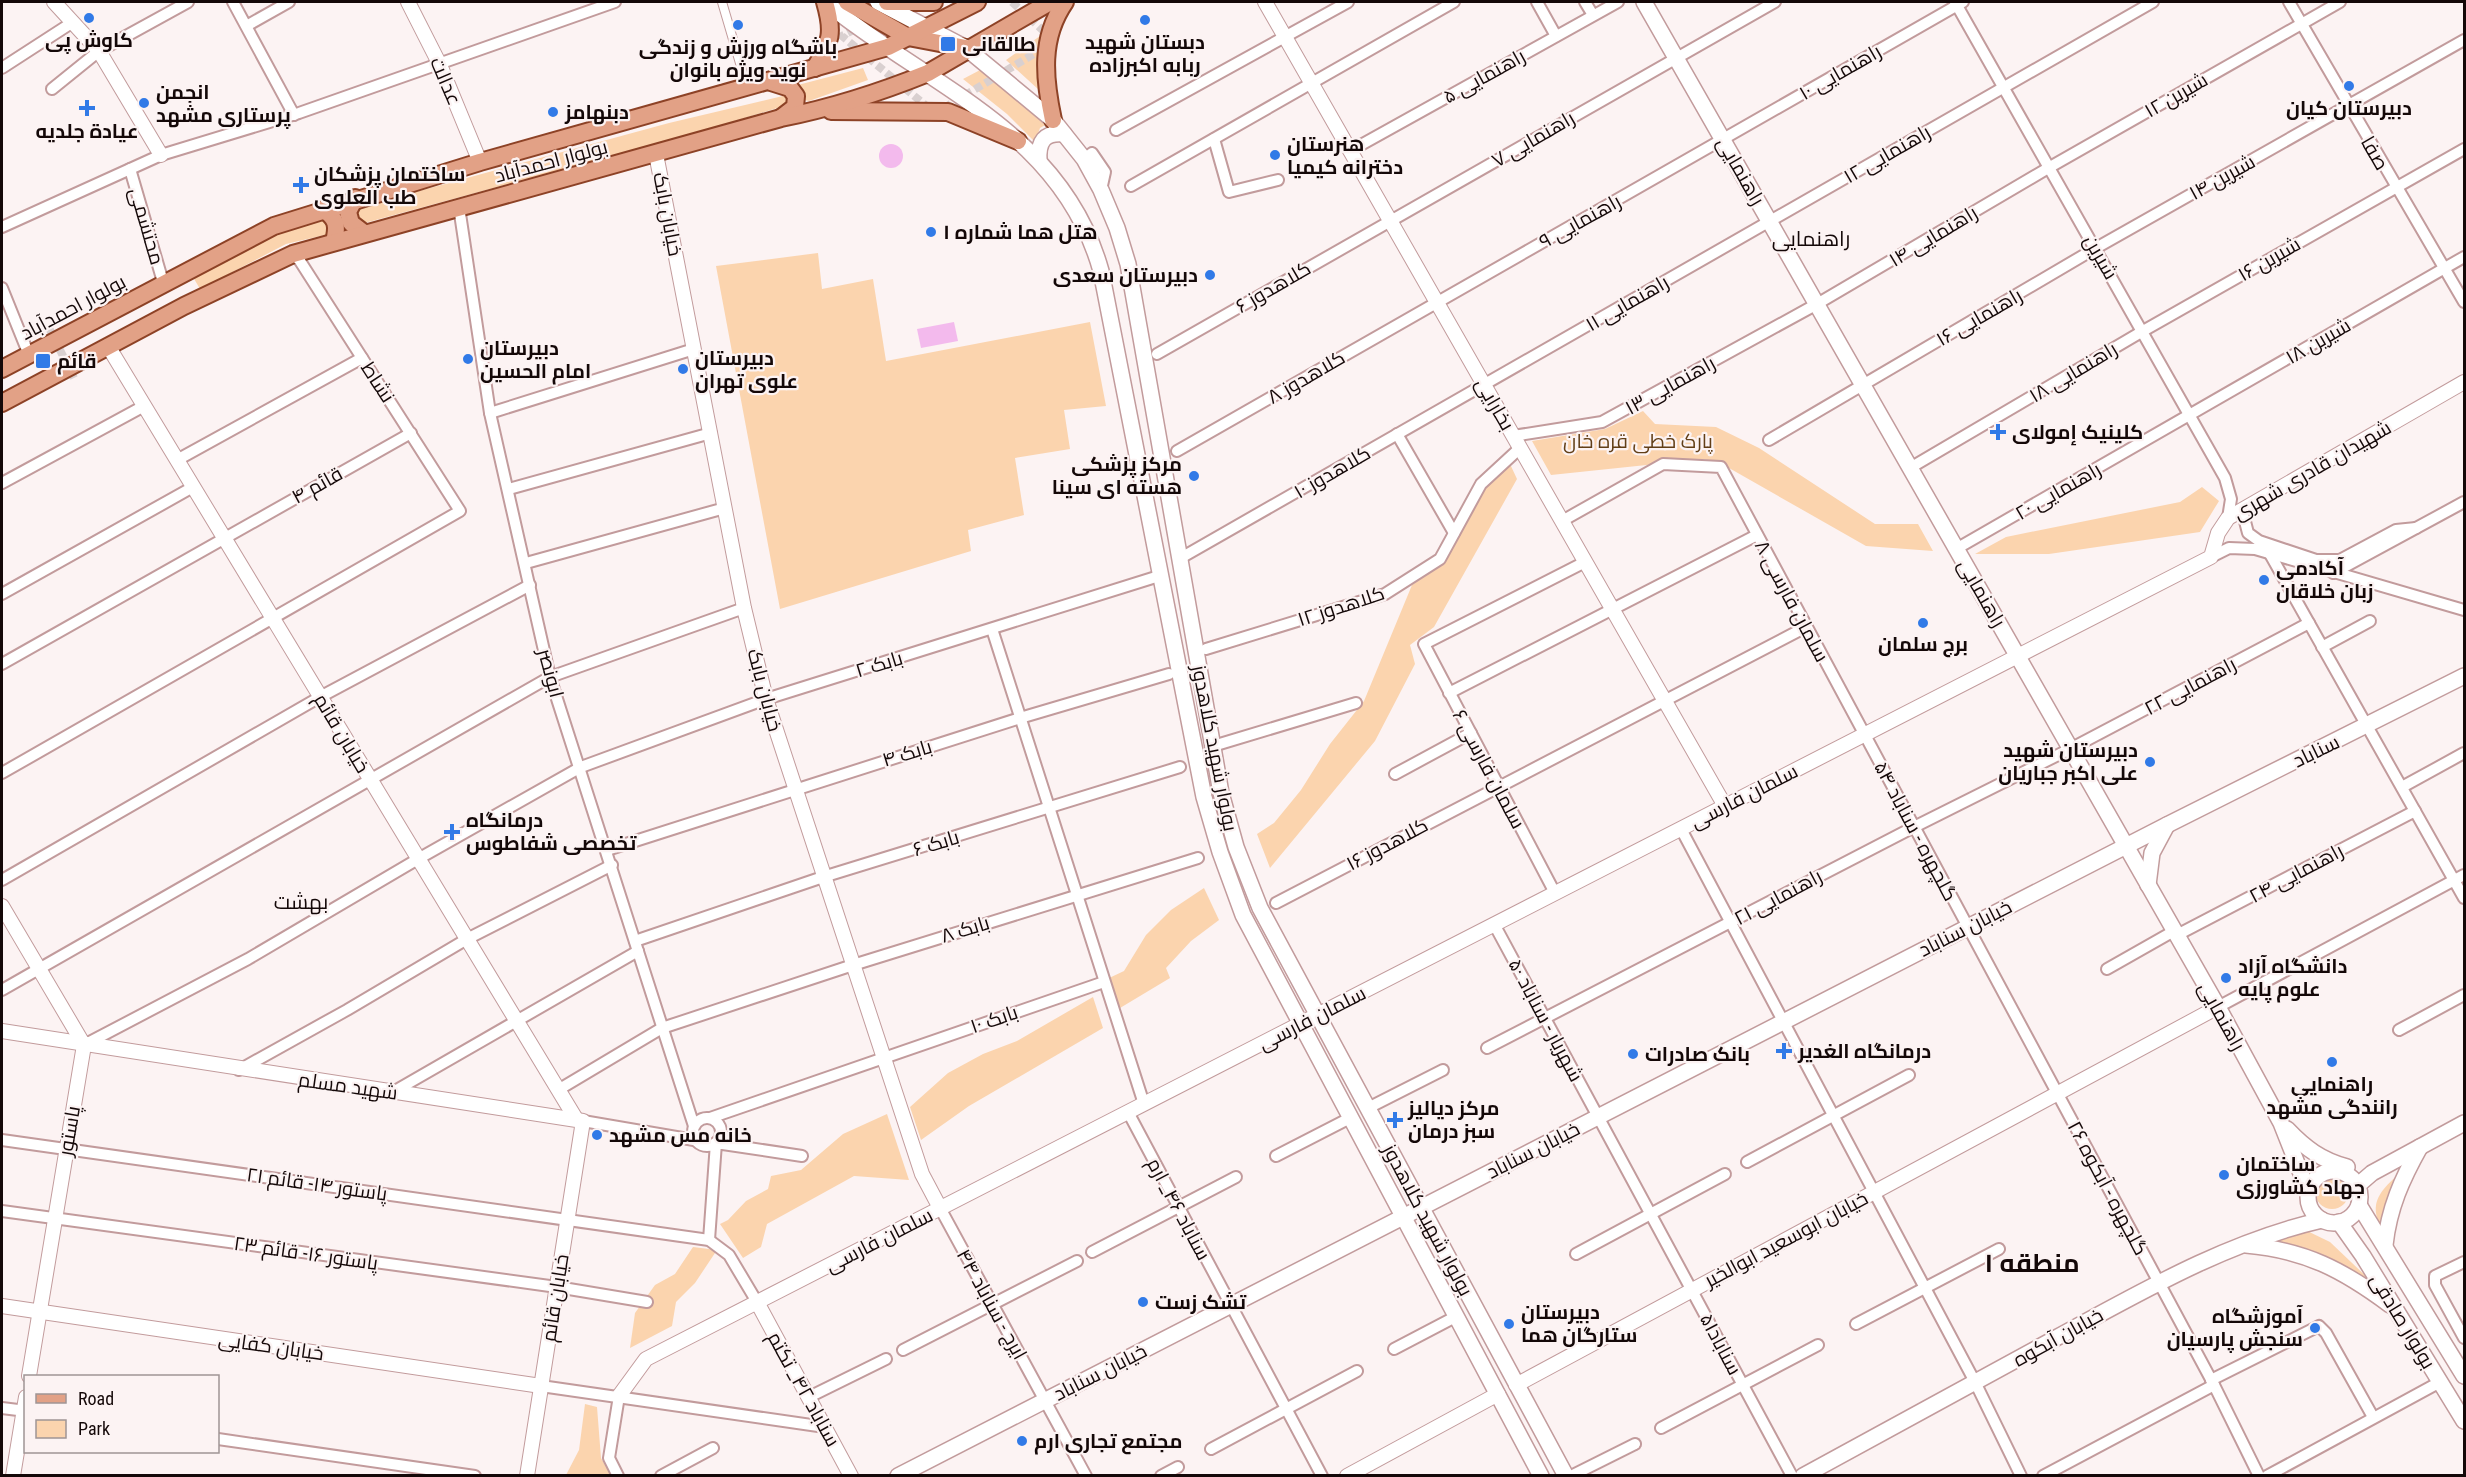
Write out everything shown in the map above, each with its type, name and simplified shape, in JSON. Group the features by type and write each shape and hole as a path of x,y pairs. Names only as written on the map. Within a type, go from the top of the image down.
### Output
{"main road":[{"path":"815,68 828,46 832,28 825,2"},
{"name":"بولوار شهید کلاهدوز","path":"825,2 928,73 1018,141 1039,160 1077,209 1092,239 1101,271 1201,785 1220,852 1243,915 1302,1023 1350,1118 1405,1216 1541,1476"},
{"path":"847,2 908,37 966,48"},
{"name":"بولوار شهید کلاهدوز","path":"878,2 966,48 1053,120 1084,159 1101,190 1117,228 1128,264 1221,793 1236,847 1260,908 1316,1015 1566,1476"},
{"path":"887,2 934,2"},
{"name":"بولوار احمدآباد","path":"2,369 249,237 322,208 888,47 977,2"},
{"name":"بولوار احمدآباد","path":"2,403 244,276 293,254 781,118 821,110 928,73 966,48 1050,2"},
{"path":"1053,120 1046,87 1048,34 1065,2"},
{"name":"راهنمایی","path":"1644,2 2218,1007 2281,1123 2308,1191"},
{"path":"771,81 790,88 796,96 795,106 781,118"},
{"path":"821,110 948,112 1018,141"},
{"path":"1039,160 1040,141 1054,133 1064,134"},
{"path":"355,198 348,212 351,223 364,233"},
{"path":"322,208 334,216 338,227 334,242"},
{"name":"سناباد","path":"2167,825 2464,676"},
{"path":"2148,885 2152,853 2167,825"},
{"name":"خیابان سناباد","path":"898,1476 2167,825"},
{"path":"2281,1123 2307,1150 2329,1162 2372,1173"},
{"path":"2357,1186 2372,1173 2464,1125"},
{"path":"2385,1245 2388,1215 2403,1177 2420,1147"},
{"path":"2331,1170 2347,1174 2357,1186 2359,1205 2351,1216 2339,1222 2322,1220 2309,1208 2308,1191 2316,1177 2331,1170"},
{"name":"بولوار صادقی","path":"2359,1205 2463,1372"},
{"name":"خیابان آبکوه","path":"1803,1476 2158,1282 2240,1245 2280,1230 2322,1220"},
{"name":"بولوار صادقی","path":"2339,1222 2398,1312 2464,1421"},
{"path":"2240,1245 2279,1248 2320,1262 2356,1280 2398,1312"}],"street":[{"path":"54,2 99,51 161,155"},
{"path":"52,89 99,51 188,2"},
{"path":"233,2 296,114"},
{"path":"248,25 290,2"},
{"name":"عدالت","path":"408,2 440,65 480,162"},
{"path":"2,227 161,155 296,114 615,2"},
{"path":"722,2 747,88"},
{"name":"بخارایی","path":"1265,2 1725,806"},
{"path":"1116,130 1348,2"},
{"path":"1131,186 1454,2"},
{"path":"1537,2 1556,36"},
{"path":"1586,2 1593,15"},
{"name":"راهنمایی ۵","path":"1350,151 1618,2"},
{"name":"راهنمایی ۷","path":"1389,220 1775,2"},
{"name":"راهنمایی ۱۲","path":"1770,221 2152,2"},
{"name":"صفا","path":"2289,2 2464,302"},
{"name":"شیرین ۱۲","path":"2050,167 2340,2"},
{"name":"شیرین","path":"1958,3 2224,478 2231,499 2228,518"},
{"name":"راهنمایی ۱۰","path":"1723,140 1958,3"},
{"path":"2,68 73,22"},
{"name":"شیرین ۱۴","path":"2096,248 2464,40"},
{"path":"1214,139 1228,192 1278,180"},
{"name":"راهنمایی ۹","path":"1436,302 1723,140"},
{"name":"شیرین ۱۶","path":"2143,331 2464,148"},
{"name":"خیابان بابک","path":"656,154 744,608 766,699 922,1174 940,1208"},
{"name":"راهنمایی ۱۴","path":"1817,304 2050,167"},
{"name":"محتشمی","path":"130,169 163,282"},
{"name":"ابونصر","path":"459,207 490,413 526,563 550,677 581,767 694,1126"},
{"name":"کلاهدوز ۶","path":"1157,354 1389,220"},
{"name":"راهنمایی ۱۱","path":"1484,385 1770,221"},
{"name":"راهنمایی ۱۶","path":"1769,440 2096,248"},
{"name":"نشاط","path":"272,617 460,511 300,261 293,254"},
{"name":"شیرین ۱۸","path":"2190,414 2464,258"},
{"path":"2,288 28,355"},
{"name":"کلاهدوز ۸","path":"1176,452 1436,302"},
{"name":"راهنمایی ۱۳","path":"1517,442 1602,422 1817,304"},
{"name":"راهنمایی ۱۸","path":"1910,468 2143,331"},
{"name":"خیابان قائم","path":"108,346 515,1020 579,1120 567,1219 527,1476"},
{"path":"490,413 694,348"},
{"path":"177,460 362,358"},
{"name":"شهیدان قادری شهری","path":"2211,556 2218,533 2228,518 2464,382"},
{"name":"کلاهدوز ۱۰","path":"1179,559 1484,385"},
{"path":"2,483 144,406"},
{"name":"راهنمایی ۲۰","path":"1956,549 2190,414"},
{"name":"قائم ۴","path":"2,664 411,433"},
{"path":"509,489 711,433"},
{"path":"1396,434 1454,533"},
{"name":"کلاهدوز ۱۲","path":"1206,649 1385,594 1440,559 1481,484 1517,442"},
{"name":"سلمان فارسی ۸","path":"1562,521 1663,464 1721,467 1864,735"},
{"path":"2,594 193,488"},
{"path":"2333,573 2464,502"},
{"path":"526,563 725,508"},
{"path":"2242,510 2248,533 2259,541 2316,560 2340,560 2396,530 2416,528"},
{"path":"1449,693 1757,535"},
{"path":"2017,656 2229,548 2255,549 2464,610"},
{"path":"2270,554 2415,811 2459,877 2464,898"},
{"name":"سلمان فارسی ۶","path":"1555,893 1424,644 1585,562"},
{"name":"بابک ۲","path":"84,1045 248,959 581,767 766,699 1159,576"},
{"path":"2,880 320,697 530,585"},
{"path":"2,990 550,677 744,608"},
{"path":"2,773 272,617"},
{"path":"2322,647 2370,621"},
{"name":"راهنمایی ۲۲","path":"2070,749 2309,623"},
{"name":"کلاهدوز ۱۶","path":"1276,903 1498,785 1806,627"},
{"path":"992,629 1144,1104"},
{"name":"سلمان فارسی","path":"619,1396 646,1359 2017,656"},
{"name":"بابک ۴","path":"607,850 1020,718 1169,674"},
{"path":"1213,746 1356,703"},
{"path":"1395,774 1471,733"},
{"name":"گلچهره - سناباد ۵۴","path":"1864,735 2057,1094"},
{"name":"راهنمایی ۲۱","path":"1487,1047 2070,749"},
{"path":"2402,787 2464,753"},
{"name":"بابک ۶","path":"393,1093 578,984 637,946 823,877 1050,809 1180,767"},
{"name":"راهنمایی ۲۴","path":"2107,969 2415,811"},
{"path":"1681,829 1975,1382 2020,1476"},
{"name":"بابک ۸","path":"558,1090 662,1028 853,965 1198,858"},
{"path":"238,1070 347,1010 467,939 612,865"},
{"path":"2218,1007 2459,877"},
{"path":"2,906 84,1045"},
{"name":"شهریار - سناباد ۵۰","path":"1494,924 1598,1116"},
{"name":"بابک ۱۰","path":"710,1118 1104,982"},
{"path":"2399,1030 2464,995"},
{"name":"خیابان ابوسعید ابوالخیر","path":"1516,1385 2218,1007"},
{"name":"شهید مسلم","path":"2,1031 238,1070 579,1120 694,1140"},
{"name":"پاستور","path":"29,1375 84,1045"},
{"path":"1368,1108 1443,1070"},
{"path":"1747,1161 1909,1075"},
{"name":"گلچهره - آبکوه ۲۶","path":"2057,1094 2213,1383 2259,1476"},
{"name":"سناباد ۴۶_ ارم","path":"1128,1112 1322,1476"},
{"name":"سناباد۵۱","path":"1598,1116 1792,1476"},
{"path":"757,1302 729,1255 709,1240 716,1143 721,1131 717,1123 710,1118 700,1119 694,1126 694,1140 704,1146 716,1143 801,1156"},
{"path":"1276,1156 1350,1118"},
{"name":"پاستور ۱۴- قائم ۲۱","path":"2,1140 709,1240"},
{"path":"1576,1254 1650,1212 1725,1174"},
{"path":"1092,1252 1236,1177"},
{"name":"ایرج - سناباد ۴۴","path":"940,1208 1086,1476"},
{"name":"پاستور ۱۶- قائم ۲۳","path":"2,1211 557,1287 647,1302"},
{"path":"1856,1324 1999,1249"},
{"path":"903,1350 1077,1262"},
{"path":"2464,1262 2435,1276 2435,1285 2464,1338"},
{"name":"سناباد ۴۲_ تکتم","path":"757,1302 851,1476"},
{"name":"خیابان کفایی","path":"2,1306 541,1386"},
{"path":"1394,1349 1457,1316"},
{"path":"2043,1476 2319,1326 2326,1333 2373,1417"},
{"path":"1661,1428 1818,1345"},
{"path":"809,1397 886,1359"},
{"path":"1211,1449 1285,1407 1357,1371"},
{"path":"2266,1476 2440,1382"},
{"path":"541,1386 825,1427"},
{"path":"1347,1476 1498,1394"},
{"path":"618,1476 609,1458 619,1396"},
{"path":"2,1408 24,1406"},
{"path":"13,1476 24,1412"},
{"path":"219,1439 475,1476"},
{"path":"1571,1476 1635,1444"},
{"path":"661,1476 713,1448"},
{"path":"1161,1476 1178,1467"}],"green space":[{"path":"1040,36 1036,62 1039,90 1006,60"},
{"path":"863,68 868,80 809,101 804,100 802,91 794,86"},
{"path":"982,69 1047,124 1040,128 1035,142 1007,114 963,79"},
{"path":"787,95 791,99 787,105 706,130 361,224 354,212 357,208 669,123"},
{"path":"325,219 329,222 329,234 286,244 200,289 193,277 266,238"},
{"path":"818,253 822,289 873,279 886,361 1090,322 1106,406 1064,410 1070,449 1015,458 1024,515 968,530 971,551 780,609 716,266"},
{"name":"پارک خطی قره خان","path":"1643,411 1655,424 1716,427 1759,448 1875,524 1918,524 1933,551 1866,546 1729,468 1704,459 1551,475 1532,441 1605,429"},
{"name":"پارک خطی قره خان","path":"1510,464 1517,479 1434,627 1410,645 1415,664 1375,741 1270,868 1257,834 1274,823 1301,790 1330,744 1364,701 1412,585 1445,560 1482,492"},
{"path":"2202,487 2219,501 2200,532 2049,554 1975,554 2006,537 2180,502"},
{"path":"1204,888 1219,920 1191,941 1166,968 1170,978 1120,1008 1107,979 1124,971 1146,935 1171,910"},
{"path":"1093,997 1103,1028 969,1106 921,1140 910,1107 948,1073 983,1054 1017,1041"},
{"path":"887,1114 909,1180 854,1176 767,1224 761,1247 743,1258 720,1224 728,1220 746,1201 768,1189 771,1176 801,1170 843,1134"},
{"path":"2401,1172 2382,1229 2376,1212 2378,1198 2387,1185"},
{"path":"2332,1175 2344,1180 2349,1192 2344,1204 2332,1209 2320,1204 2315,1192 2320,1180"},
{"path":"2301,1228 2330,1242 2372,1282 2265,1238"},
{"path":"693,1247 717,1250 695,1283 676,1302 672,1326 630,1348 635,1313 655,1285 675,1274"},
{"path":"585,1404 597,1407 601,1458 611,1475 566,1475 579,1450"}],"shaded area":[{"path":"891,144 900,147 903,156 900,165 891,168 882,165 879,156 882,147"},
{"path":"954,322 958,341 921,348 917,329"}],"tunnel":[{"path":"1012,2 1050,37"},
{"path":"876,18 842,36 930,109"},
{"path":"944,108 1047,46"},
{"path":"49,328 74,378"}],"place":[{"name":"کاوش پی","path":"89,18"},
{"name":"دبستان شهید ربابه اکبرزاده","path":"1145,20"},
{"name":"باشگاه ورزش و زندگی نوید ویژه بانوان","path":"738,25"},
{"name":"طالقانی","path":"948,44"},
{"name":"دبیرستان کیان","path":"2349,86"},
{"name":"انجمن پرستاری مشهد","path":"144,103"},
{"name":"عيادة جلديه","path":"87,108"},
{"name":"دبنهامز","path":"553,112"},
{"name":"هنرستان دخترانه کیمیا","path":"1275,155"},
{"name":"ساختمان پزشكان طب العلوى","path":"301,185"},
{"name":"هتل هما شماره ۱","path":"931,232"},
{"name":"دبیرستان سعدی","path":"1210,275"},
{"name":"دبیرستان امام الحسین","path":"468,359"},
{"name":"قائم","path":"43,361"},
{"name":"دبیرستان علوی تهران","path":"683,369"},
{"name":"کلینیک إمولای","path":"1998,432"},
{"name":"مرکز پزشکی هسته ای سینا","path":"1194,476"},
{"name":"آکادمی زبان خلاقان","path":"2264,580"},
{"name":"برج سلمان","path":"1923,623"},
{"name":"دبیرستان شهید علی اکبر جباریان","path":"2150,762"},
{"name":"درمانگاه تخصصی شفاطوس","path":"452,832"},
{"name":"دانشگاه آزاد علوم پایه","path":"2226,978"},
{"name":"درمانگاه الغدیر","path":"1784,1051"},
{"name":"بانک صادرات","path":"1633,1054"},
{"name":"راهنمایی رانندگی مشهد","path":"2332,1062"},
{"name":"مرکز دیالیز سبز درمان","path":"1395,1120"},
{"name":"خانه مس مشهد","path":"597,1135"},
{"name":"ساختمان جهاد کشاورزی","path":"2224,1175"},
{"name":"تشک زست","path":"1143,1302"},
{"name":"دبیرستان ستارگان هما","path":"1509,1324"},
{"name":"آموزشگاه سنجش پارسیان","path":"2315,1328"},
{"name":"مجتمع تجاری ارم","path":"1022,1441"}],"district":[{"name":"راهنمایی","path":"1811,239"},
{"name":"بهشت","path":"301,902"},
{"name":"منطقه ۱","path":"2032,1263"}]}
